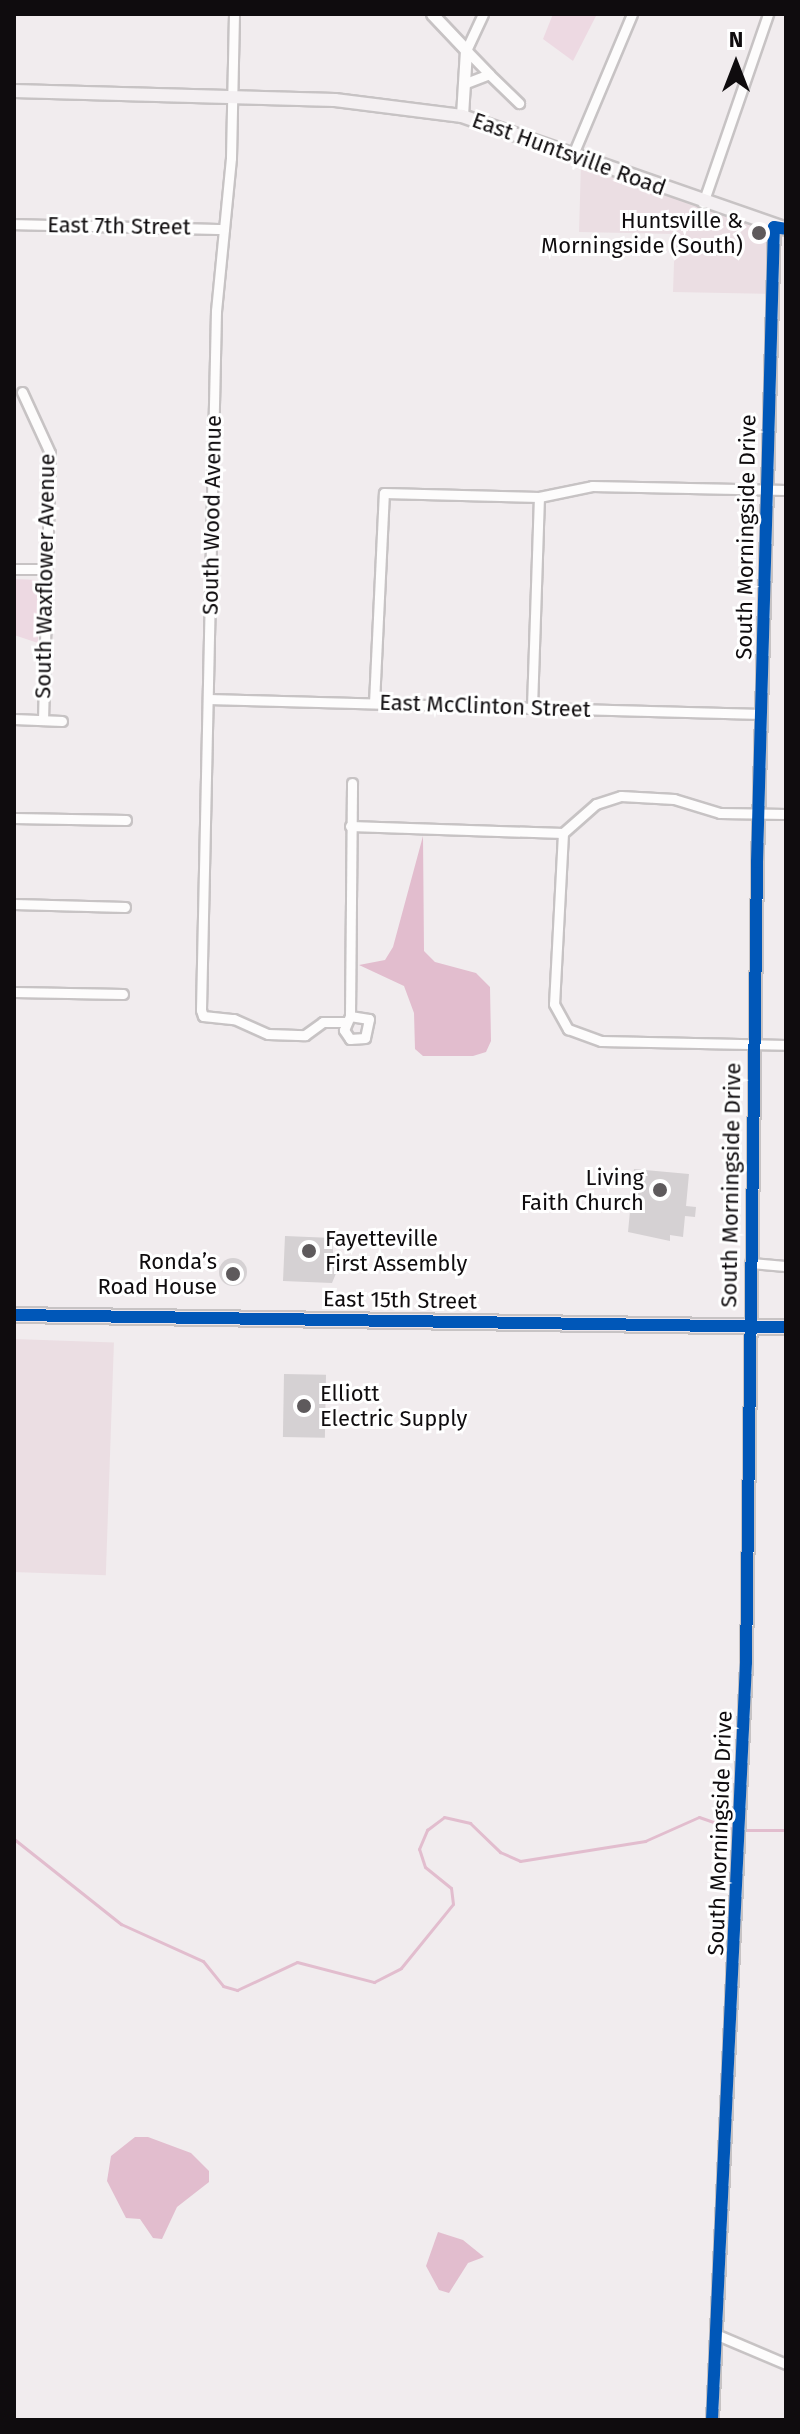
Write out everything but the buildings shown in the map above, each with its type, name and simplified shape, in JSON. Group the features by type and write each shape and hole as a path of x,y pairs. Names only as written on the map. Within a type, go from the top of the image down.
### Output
{"main road":[{"path":"14,91 335,100 462,116"},
{"name":"East Huntsville Road","path":"462,116 574,152 703,203 780,228"},
{"name":"East 15th Street","path":"14,1315 786,1327"}],"street":[{"name":"South Wood Avenue","path":"234,14 233,96 216,311 203,1016 234,1019 268,1034 305,1035 323,1022 347,1019 350,826"},
{"path":"432,14 519,103"},
{"path":"466,50 483,14"},
{"path":"574,152 632,14"},
{"path":"703,203 768,14"},
{"name":"East Huntsville Road","path":"462,116 466,50"},
{"path":"466,83 489,74"},
{"name":"East 7th Street","path":"14,224 224,229"},
{"name":"South Morningside Drive","path":"712,2420 720,2336 740,1849 758,814 767,489 780,228"},
{"name":"South Waxflower Avenue","path":"22,392 50,453 43,720"},
{"path":"374,703 384,493 539,497 592,486 786,490"},
{"path":"532,707 539,497"},
{"path":"14,569 47,569"},
{"name":"East McClinton Street","path":"208,699 762,714"},
{"path":"14,719 62,721"},
{"path":"352,783 350,826 563,833 596,804 621,796 758,814 786,814"},
{"path":"14,818 126,820"},
{"path":"563,833 554,1004 561,1022 590,1039 786,1045"},
{"path":"14,904 125,907"},
{"path":"14,992 123,994"},
{"path":"750,1263 786,1266"},
{"path":"720,2336 786,2364"}],"shaded area":[{"path":"553,14 597,14 573,61 543,39"},
{"path":"581,163 774,227 773,294 673,292 675,234 579,232"},
{"path":"14,579 38,580 38,643 14,635"},
{"path":"423,836 424,951 435,962 476,973 490,987 491,1041 486,1052 473,1056 423,1056 415,1049 414,1013 404,986 359,965 385,960 393,947"},
{"path":"14,1339 114,1342 106,1575 14,1572"},
{"path":"135,2137 148,2137 191,2153 209,2171 209,2182 177,2207 162,2239 153,2238 140,2219 126,2218 107,2181 111,2156"},
{"path":"438,2232 463,2240 484,2257 468,2263 449,2293 439,2290 426,2266"}],"waterway":[{"path":"14,1839 121,1924 203,1961 223,1986 237,1990 297,1962 374,1982 401,1968 453,1904 451,1888 425,1867 419,1849 427,1830 444,1817 470,1823 500,1852 520,1861 645,1841 699,1817 734,1829"},
{"path":"741,1830 786,1830"}],"cycle path":[{"path":"712,2420 746,1662 757,862 774,227 786,229"},
{"path":"14,1315 786,1327"}],"place":[{"name":"Huntsville & Morningside (South)","path":"759,233"},
{"name":"Living Faith Church","path":"660,1190"},
{"name":"Fayetteville First Assembly","path":"309,1251"},
{"name":"Ronda’s Road House","path":"233,1274"},
{"name":"Elliott Electric Supply","path":"304,1406"}]}
